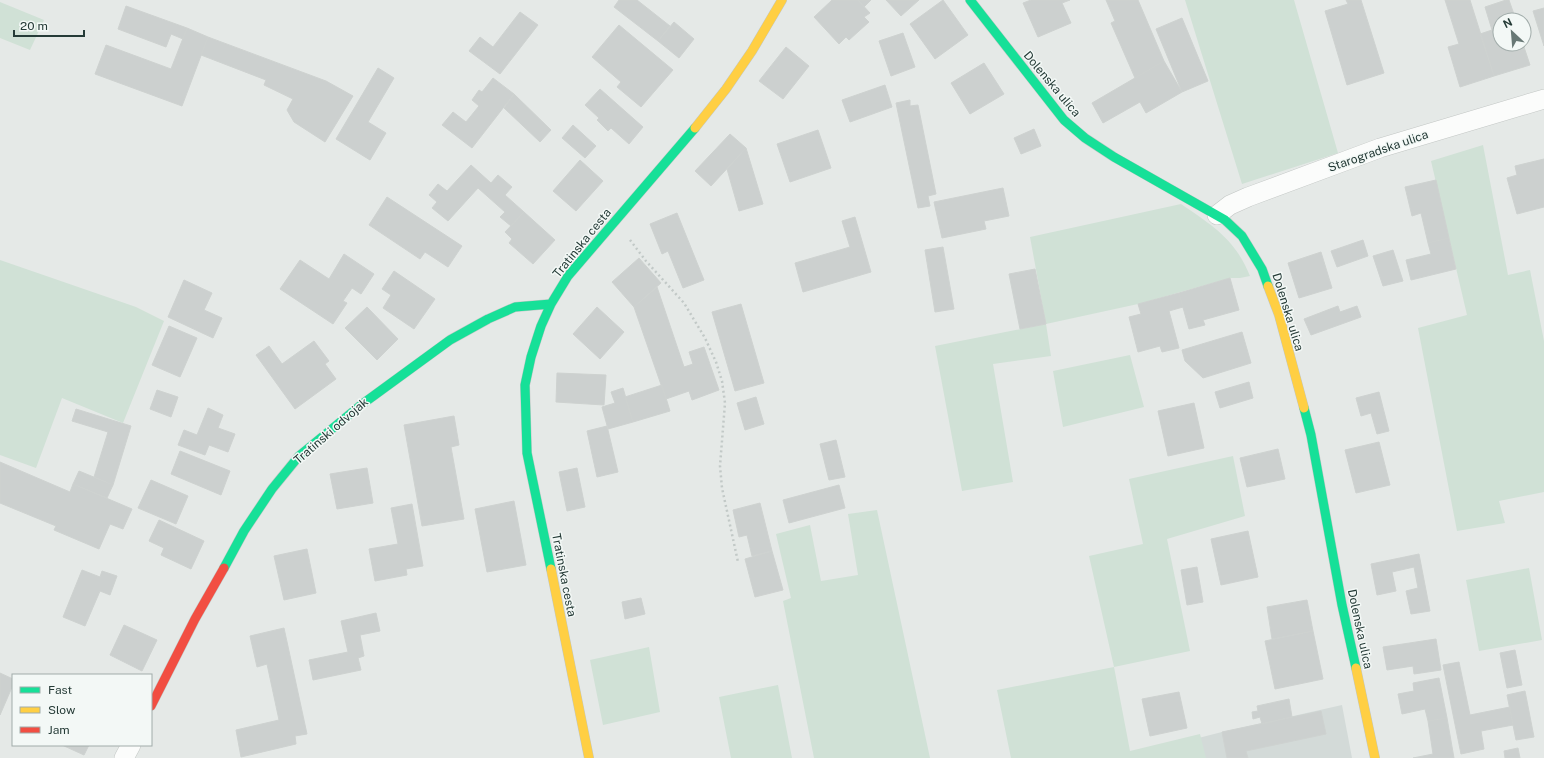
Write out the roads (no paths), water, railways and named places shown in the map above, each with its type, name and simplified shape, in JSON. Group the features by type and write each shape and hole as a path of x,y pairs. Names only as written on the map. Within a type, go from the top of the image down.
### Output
{"street":[{"name":"Tratinska cesta","path":"589,758 527,453 524,385 541,326 551,304 568,276 685,141 726,89 752,51 782,0"},
{"name":"Dolenska ulica","path":"970,0 1042,93 1069,125 1085,138 1114,157 1217,214 1242,236 1254,254 1262,269 1278,315 1311,435 1342,605 1375,758"},
{"name":"Starogradska ulica","path":"1217,214 1230,205 1248,197 1380,148 1544,99"},
{"name":"Tratinski odvojak","path":"152,704 195,619 244,531 272,489 299,456 360,405 450,340 488,319 515,307 551,304"},
{"path":"124,758 130,746"}]}
